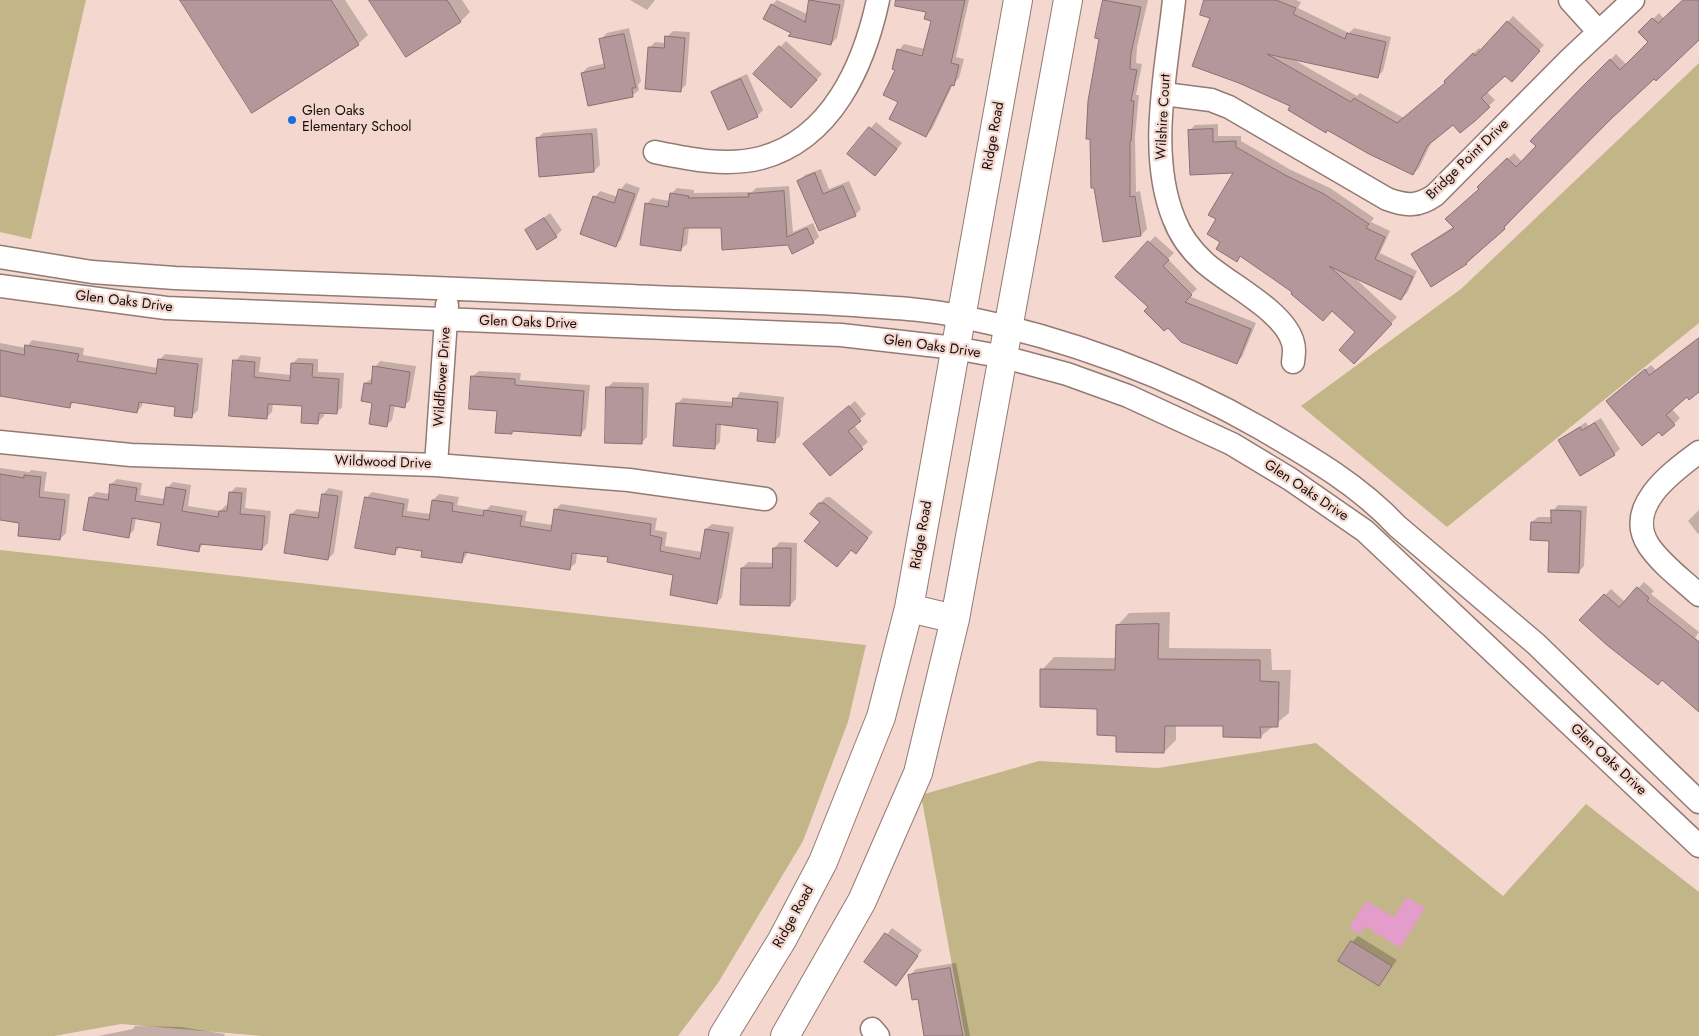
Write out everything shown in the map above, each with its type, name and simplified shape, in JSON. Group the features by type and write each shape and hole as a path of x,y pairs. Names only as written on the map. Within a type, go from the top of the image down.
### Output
{"main road":[{"name":"Ridge Road","path":"723,1036 782,940 823,862 880,717 908,608 1018,0"},
{"path":"785,1036 862,901 918,773 955,619 1010,329 1068,0"},
{"path":"908,608 955,619"}],"street":[{"path":"655,152 692,159 726,162 760,158 783,150 798,141 825,117 853,78 864,55 878,0"},
{"name":"Wilshire Court","path":"1174,0 1160,135 1162,178 1174,220 1182,235 1203,261 1279,320 1293,343 1293,362"},
{"path":"1570,0 1598,32"},
{"name":"Bridge Point Drive","path":"1164,94 1211,100 1229,107 1387,199 1404,205 1417,205 1435,195 1598,32 1633,0"},
{"name":"Glen Oaks Drive","path":"0,257 92,272 175,278 799,302 916,310 962,317 1010,329 1106,358 1165,381 1229,410 1337,475 1379,506 1397,526 1536,644 1699,802"},
{"name":"Glen Oaks Drive","path":"0,286 166,308 841,335 955,348 1004,357 1067,374 1128,396 1232,444 1290,479 1365,531 1699,846"},
{"name":"Wildflower Drive","path":"436,465 448,289"},
{"name":"Wildwood Drive","path":"0,442 131,455 436,465 629,480 765,499"},
{"path":"1699,452 1673,471 1657,488 1648,499 1642,520 1649,546 1699,595"},
{"path":"1380,546 1397,526"}],"shaded area":[{"path":"0,0 86,0 31,239 0,232"},
{"path":"1699,63 1699,323 1447,527 1301,406 1461,289"},
{"path":"0,550 866,645 848,722 803,841 718,983 678,1036 263,1036 121,1024 54,1036 0,1036"},
{"path":"1316,743 1503,896 1586,804 1699,892 1699,1036 965,1036 921,795 1039,761 1158,768"},
{"path":"1407,897 1425,908 1400,948 1365,926 1360,934 1349,928 1366,901 1394,917"}],"building":[{"path":"180,0 331,0 359,45 252,113"},
{"path":"369,0 447,0 461,22 406,57"},
{"path":"809,0 840,5 831,45 788,36 791,33 763,19 771,4 805,22"},
{"path":"896,0 965,0 951,63 959,65 954,86 951,85 926,137 889,119 898,102 883,95 895,70 892,69 897,49 922,56 931,21 924,19 926,12 895,6"},
{"path":"1103,0 1141,7 1131,54 1130,69 1137,70 1131,101 1134,101 1130,141 1130,197 1135,196 1141,236 1103,242 1094,188 1091,188 1090,139 1086,139 1088,101 1099,39 1095,38"},
{"path":"1204,0 1276,0 1296,8 1293,14 1345,39 1347,33 1386,42 1378,78 1267,54 1351,102 1354,98 1397,123 1445,83 1444,81 1473,53 1475,56 1507,21 1540,51 1512,82 1505,76 1481,98 1490,107 1475,121 1460,133 1453,125 1427,146 1413,175 1369,154 1327,130 1326,133 1288,110 1290,106 1239,83 1192,66 1210,18 1200,15"},
{"path":"1683,0 1699,0 1699,40 1656,81 1654,79 1611,119 1504,227 1505,229 1467,264 1431,287 1411,254 1454,228 1445,219 1479,189 1477,187 1507,158 1516,167 1536,146 1530,141 1610,59 1620,70 1648,42 1638,32 1652,18 1658,23"},
{"path":"624,34 636,88 632,88 633,97 588,106 581,73 605,68 599,39"},
{"path":"665,36 685,38 681,92 645,89 648,47 664,48"},
{"path":"779,46 817,80 791,108 753,74"},
{"path":"741,79 758,117 728,130 711,92"},
{"path":"869,127 897,149 875,176 847,154"},
{"path":"1213,129 1213,142 1236,141 1236,147 1285,175 1324,194 1369,224 1366,228 1385,237 1375,259 1413,277 1401,300 1329,266 1392,324 1354,364 1339,350 1355,332 1332,311 1323,321 1291,294 1292,292 1240,256 1237,262 1216,249 1220,242 1207,234 1216,219 1208,215 1233,173 1190,175 1188,130"},
{"path":"592,134 594,172 539,177 536,138"},
{"path":"815,173 823,194 843,186 856,216 819,231 797,181"},
{"path":"619,189 635,194 616,247 580,234 593,196 614,203"},
{"path":"784,191 787,237 807,228 814,243 792,254 788,245 722,250 721,228 684,228 681,251 640,245 645,203 668,207 670,193 689,196 688,198 749,197 748,194"},
{"path":"544,218 557,237 537,250 525,230"},
{"path":"1148,241 1169,260 1163,266 1192,295 1185,302 1251,329 1237,364 1181,342 1168,328 1164,331 1144,311 1148,307 1115,277"},
{"path":"1699,338 1699,392 1689,400 1687,397 1666,415 1675,425 1662,436 1659,432 1642,446 1606,401 1645,369 1649,375"},
{"path":"25,345 79,354 77,361 156,374 158,359 198,364 192,418 174,416 175,407 139,402 137,413 71,402 70,408 0,396 0,350 24,355"},
{"path":"233,360 255,362 254,377 290,381 291,363 313,364 312,377 339,379 337,414 319,413 318,424 301,423 302,406 268,404 267,419 229,416"},
{"path":"373,366 410,372 405,408 390,405 387,427 369,424 372,403 361,401 364,383 371,384"},
{"path":"471,376 515,379 515,385 584,391 581,436 512,431 512,434 495,433 497,411 469,409"},
{"path":"606,387 643,388 642,444 605,443"},
{"path":"733,398 778,402 775,443 757,441 758,429 716,424 715,449 673,446 676,403 732,407"},
{"path":"849,406 861,421 848,431 863,449 830,476 803,444"},
{"path":"1595,423 1615,455 1580,476 1558,440 1580,427 1582,430"},
{"path":"0,474 24,478 24,475 41,477 39,497 65,500 60,540 18,536 19,523 0,520"},
{"path":"110,484 137,488 135,501 163,505 166,487 186,490 182,511 218,517 219,511 227,511 229,492 242,493 240,514 265,516 262,550 200,544 199,552 157,545 161,523 132,518 129,538 83,530 89,497 108,500"},
{"path":"322,494 338,496 328,560 284,553 290,514 318,518"},
{"path":"365,497 404,504 402,516 429,520 432,500 453,503 452,511 483,516 484,510 522,516 520,526 551,531 554,509 651,524 650,535 662,538 660,551 700,559 705,529 729,533 717,604 670,595 673,575 607,562 608,557 572,553 570,570 464,552 462,563 421,557 422,551 396,547 395,555 355,548"},
{"path":"819,503 824,503 868,538 856,554 851,550 837,567 804,541 820,522 810,514"},
{"path":"1551,510 1581,511 1579,573 1548,572 1549,541 1530,540 1531,522 1551,523"},
{"path":"773,548 791,548 790,606 740,605 741,568 772,568"},
{"path":"1637,587 1649,598 1647,601 1699,642 1699,712 1662,680 1658,685 1608,646 1579,620 1604,594 1619,607"},
{"path":"1159,624 1158,659 1260,660 1260,681 1279,682 1278,727 1260,727 1261,738 1223,737 1223,726 1165,726 1164,753 1116,752 1116,736 1097,735 1097,709 1040,707 1040,669 1115,670 1116,625"},
{"path":"885,933 918,956 896,986 864,962"},
{"path":"1351,941 1392,966 1379,986 1338,961"},
{"path":"950,968 963,1036 924,1036 918,999 912,1000 908,975"}],"place":[{"name":"Glen Oaks Elementary School","path":"292,120"}]}
